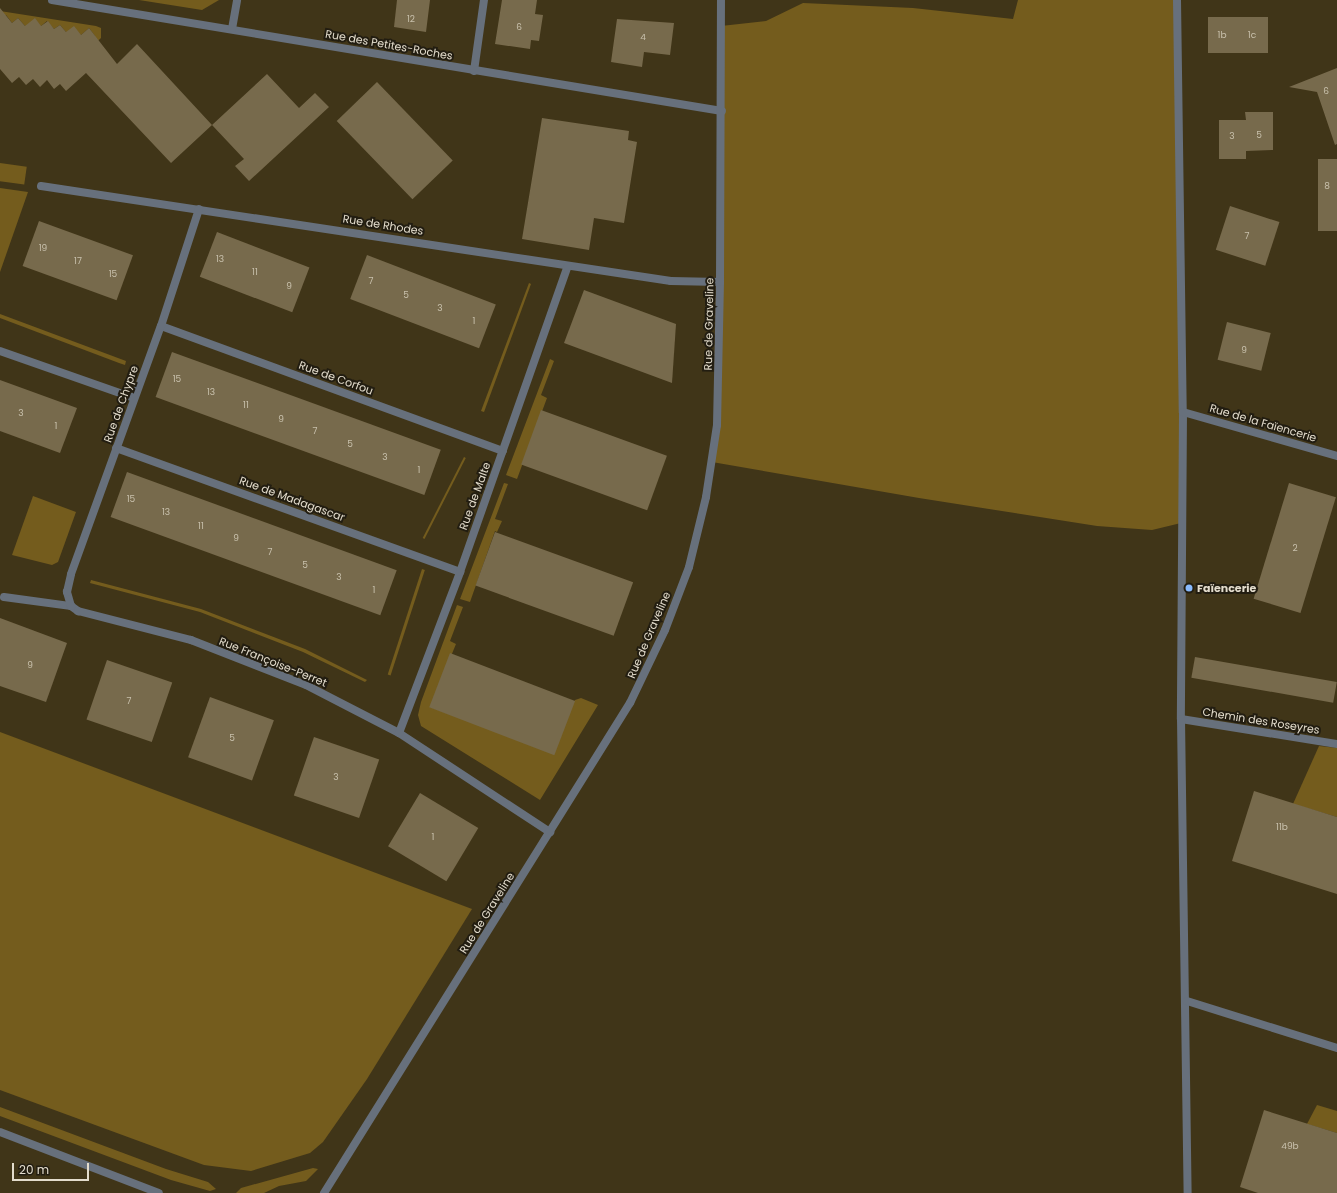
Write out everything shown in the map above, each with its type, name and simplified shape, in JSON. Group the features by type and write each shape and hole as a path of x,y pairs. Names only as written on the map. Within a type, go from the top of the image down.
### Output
{"street":[{"name":"Rue des Petites-Roches","path":"52,0 722,111"},
{"path":"232,29 237,0"},
{"path":"474,71 484,0"},
{"name":"Rue de Graveline","path":"324,1193 550,832 644,676 689,567 706,497 717,425 720,282 722,0"},
{"path":"1177,0 1183,412 1181,719 1187,1001 1188,1193"},
{"name":"Rue de Rhodes","path":"41,186 199,208 671,281 720,282"},
{"name":"Rue de Chypre","path":"71,606 67,592 71,574 161,326 199,208"},
{"name":"Rue de Malte","path":"399,733 460,572 568,266"},
{"name":"Rue de Corfou","path":"161,326 503,451"},
{"path":"0,351 134,398"},
{"name":"Rue de la Faïencerie","path":"1183,412 1337,456"},
{"name":"Rue de Madagascar","path":"116,448 460,572"},
{"name":"Rue Françoise-Perret","path":"4,597 71,606 78,611 191,640 306,685 399,733 550,832"},
{"name":"Chemin des Roseyres","path":"1181,719 1337,744"},
{"path":"1187,1001 1337,1048"},
{"path":"0,1132 159,1193"}],"shaded area":[{"path":"139,0 219,0 202,10"},
{"path":"1018,0 1177,0 1181,523 1152,530 1097,526 919,498 712,462 717,425 721,26 766,21 803,3 913,8 1013,19"},
{"path":"0,11 96,26 101,28 101,38 89,49 85,44 95,36 89,28 81,35 66,32 60,25 54,29 47,21 41,26 25,26 18,18 12,23 6,15 0,19"},
{"path":"0,163 27,167 24,185 0,181"},
{"path":"0,188 28,192 0,272"},
{"path":"529,283 531,284 484,412 481,411"},
{"path":"0,314 126,361 125,365 0,318"},
{"path":"550,359 554,361 541,395 547,398 517,479 506,475"},
{"path":"464,457 466,458 424,539 423,538"},
{"path":"504,483 508,484 495,519 502,521 497,532 495,531 470,602 460,599"},
{"path":"33,496 76,512 58,562 52,565 12,555"},
{"path":"422,569 425,570 391,675 388,675"},
{"path":"91,580 201,609 305,649 367,680 365,682 303,652 200,612 90,583"},
{"path":"457,605 463,607 450,641 456,644 430,707 545,750 575,700 581,698 598,705 540,800 421,726 418,715 421,702"},
{"path":"0,732 472,909 367,1079 323,1142 310,1153 251,1171 204,1165 0,1090"},
{"path":"1319,746 1337,748 1337,817 1293,804"},
{"path":"1317,1105 1337,1111 1337,1133 1307,1124"},
{"path":"0,1107 166,1169 208,1182 216,1189 210,1191 171,1180 0,1116"},
{"path":"313,1168 318,1169 306,1181 279,1186 264,1193 236,1193 241,1188"}],"building":[{"path":"397,0 430,0 426,32 394,27"},
{"path":"502,0 537,0 535,14 543,15 539,41 531,40 530,49 495,44"},
{"path":"0,8 12,23 18,18 25,26 35,18 41,26 48,21 54,29 60,25 66,32 74,26 81,35 89,28 117,64 137,44 212,125 171,163 86,73 66,91 60,84 54,89 47,80 40,87 33,79 26,85 19,77 12,83 0,69"},
{"path":"1208,17 1268,17 1268,53 1208,53"},
{"path":"617,19 674,23 670,55 644,52 642,67 611,62"},
{"path":"1337,68 1337,144 1335,145 1317,92 1289,87"},
{"path":"267,74 299,108 315,93 329,107 249,181 235,166 244,159 212,125"},
{"path":"377,82 453,160 412,199 337,121"},
{"path":"1245,112 1273,112 1273,150 1246,151 1246,159 1219,159 1219,120 1246,120"},
{"path":"542,118 629,131 628,140 637,142 624,223 594,218 589,250 522,239"},
{"path":"1318,159 1337,159 1337,231 1318,231"},
{"path":"1230,206 1279,222 1265,266 1216,250"},
{"path":"39,221 133,255 117,300 23,266"},
{"path":"217,232 309,267 292,312 200,277"},
{"path":"367,255 496,304 479,348 350,299"},
{"path":"584,290 676,324 672,383 564,343"},
{"path":"1227,322 1271,333 1261,371 1218,360"},
{"path":"172,352 441,450 424,495 156,397"},
{"path":"0,380 77,408 60,453 0,431"},
{"path":"541,410 667,456 647,510 521,465"},
{"path":"127,472 397,570 380,615 111,517"},
{"path":"1289,483 1336,497 1300,613 1254,599"},
{"path":"495,532 633,582 614,636 476,586"},
{"path":"0,618 67,643 46,702 0,686"},
{"path":"450,653 575,701 554,755 429,707"},
{"path":"1195,657 1337,682 1333,703 1191,678"},
{"path":"107,660 172,682 152,742 86,720"},
{"path":"210,697 274,720 252,780 188,757"},
{"path":"314,737 379,759 359,818 294,796"},
{"path":"1254,791 1337,817 1337,894 1232,861"},
{"path":"420,793 478,828 446,881 388,846"},
{"path":"1264,1110 1337,1133 1337,1193 1258,1193 1240,1187"}],"place":[{"name":"Faïencerie","path":"1189,588"}]}
